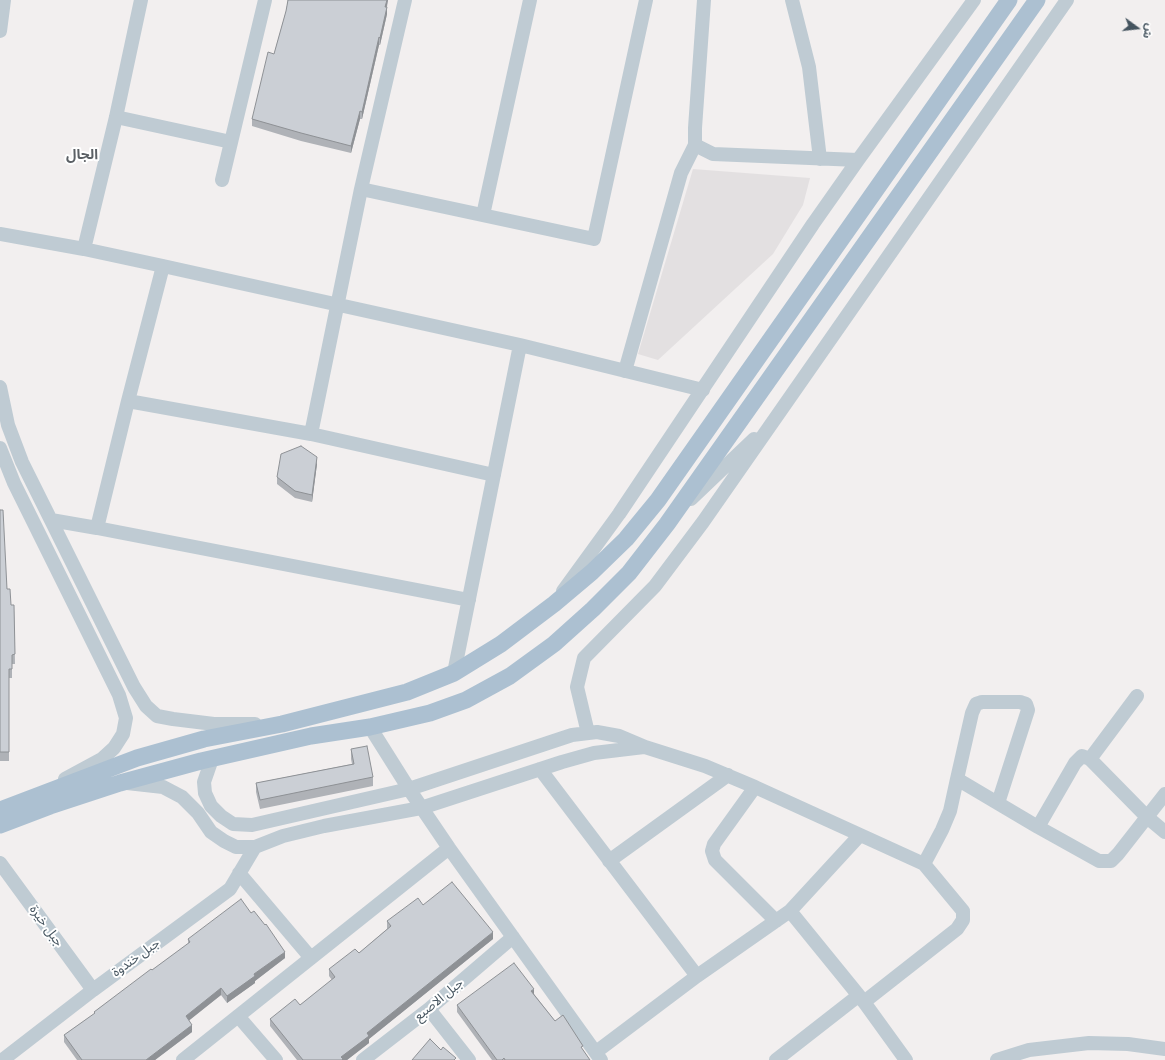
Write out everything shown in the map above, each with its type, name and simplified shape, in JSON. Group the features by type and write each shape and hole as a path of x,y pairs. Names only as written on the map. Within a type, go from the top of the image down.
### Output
{"main road":[{"path":"0,810 137,758 204,739 282,724 407,692 454,673 501,644 554,604 592,572 620,545 658,500 1009,0"},
{"path":"0,825 120,782 212,758 311,736 370,727 430,713 466,700 510,676 554,644 593,609 629,573 673,516 1037,0"}],"street":[{"path":"0,31 4,0"},
{"path":"84,249 116,117 140,0"},
{"path":"222,180 265,0"},
{"path":"312,434 361,190 405,0"},
{"path":"484,215 530,0"},
{"path":"361,190 594,238 646,0"},
{"path":"625,371 680,173 695,145 704,0"},
{"path":"792,0 809,67 820,159"},
{"path":"554,604 619,514 813,224 974,0"},
{"path":"588,733 577,687 584,658 655,586 703,522 1067,0"},
{"path":"116,117 231,142"},
{"path":"695,145 713,154 858,160"},
{"path":"0,234 84,249 520,345 702,390"},
{"path":"97,528 163,266"},
{"path":"454,673 520,345"},
{"path":"0,387 8,425 15,444 134,687 146,706 157,716 214,724 282,724"},
{"path":"128,401 312,434 494,475"},
{"path":"673,516 776,417"},
{"path":"0,448 14,483 119,696 126,718 123,734 114,748 102,759 17,804"},
{"path":"51,520 469,600"},
{"path":"1090,759 1136,696"},
{"path":"924,864 950,811 972,713 976,704 982,702 1020,702 1026,704 1028,710 998,803"},
{"path":"370,727 421,808 599,1056 697,976 790,911 860,835"},
{"path":"212,758 204,782 211,806 221,816 233,824 252,825 409,789 572,735 597,732 619,736 645,747 728,775 924,864 964,911 962,920 957,930 776,1060"},
{"path":"120,782 163,787 182,797 198,813 211,832 224,841 236,847 255,847 283,836 324,826 421,808 594,753 645,747"},
{"path":"1038,827 1075,763 1082,756 1090,759 1147,817 1165,832"},
{"path":"540,769 697,976"},
{"path":"609,860 728,775"},
{"path":"957,779 1099,861 1111,861 1118,854 1165,794"},
{"path":"755,787 714,844 712,851 715,860 776,921"},
{"name":"جبل خندوة","path":"4,1057 230,888 255,847"},
{"path":"183,1060 449,848"},
{"name":"جبل خيرة","path":"0,862 93,990"},
{"path":"239,873 310,958"},
{"path":"790,911 861,999 906,1060"},
{"name":"جبل الاصبع","path":"363,1060 429,1009 513,937"},
{"path":"429,1009 468,1060"},
{"path":"238,1016 276,1060"},
{"path":"997,1060 1029,1050 1089,1043 1128,1044 1165,1049"}],"shaded area":[{"path":"693,169 810,178 803,205 773,254 658,360 638,354"}],"building":[{"path":"288,0 387,0 385,7 387,7 362,112 360,111 351,146 252,119 268,52 274,54"},
{"path":"301,446 317,457 312,495 295,491 277,477 281,454"},
{"path":"0,510 3,510 7,589 10,589 11,605 14,605 15,654 12,655 12,669 9,669 9,752 0,752"},
{"path":"367,746 373,777 260,800 256,783 354,764 351,749"},
{"path":"452,882 493,932 367,1033 369,1036 341,1057 343,1059 342,1060 303,1060 270,1019 295,999 300,1005 335,977 329,969 355,949 359,953 391,926 387,921 418,898 423,905"},
{"path":"241,899 251,913 254,911 265,925 266,924 285,952 254,974 255,976 227,996 221,988 186,1016 192,1025 146,1060 82,1060 64,1035 95,1013 94,1012 151,969 152,970 190,942 188,939"},
{"path":"514,963 534,989 531,991 555,1021 563,1015 583,1046 581,1047 590,1060 505,1060 504,1058 502,1060 497,1060 457,1005"},
{"path":"430,1039 441,1050 443,1047 456,1058 454,1060 412,1060"}],"district":[{"name":"الجال","path":"82,155"}]}
